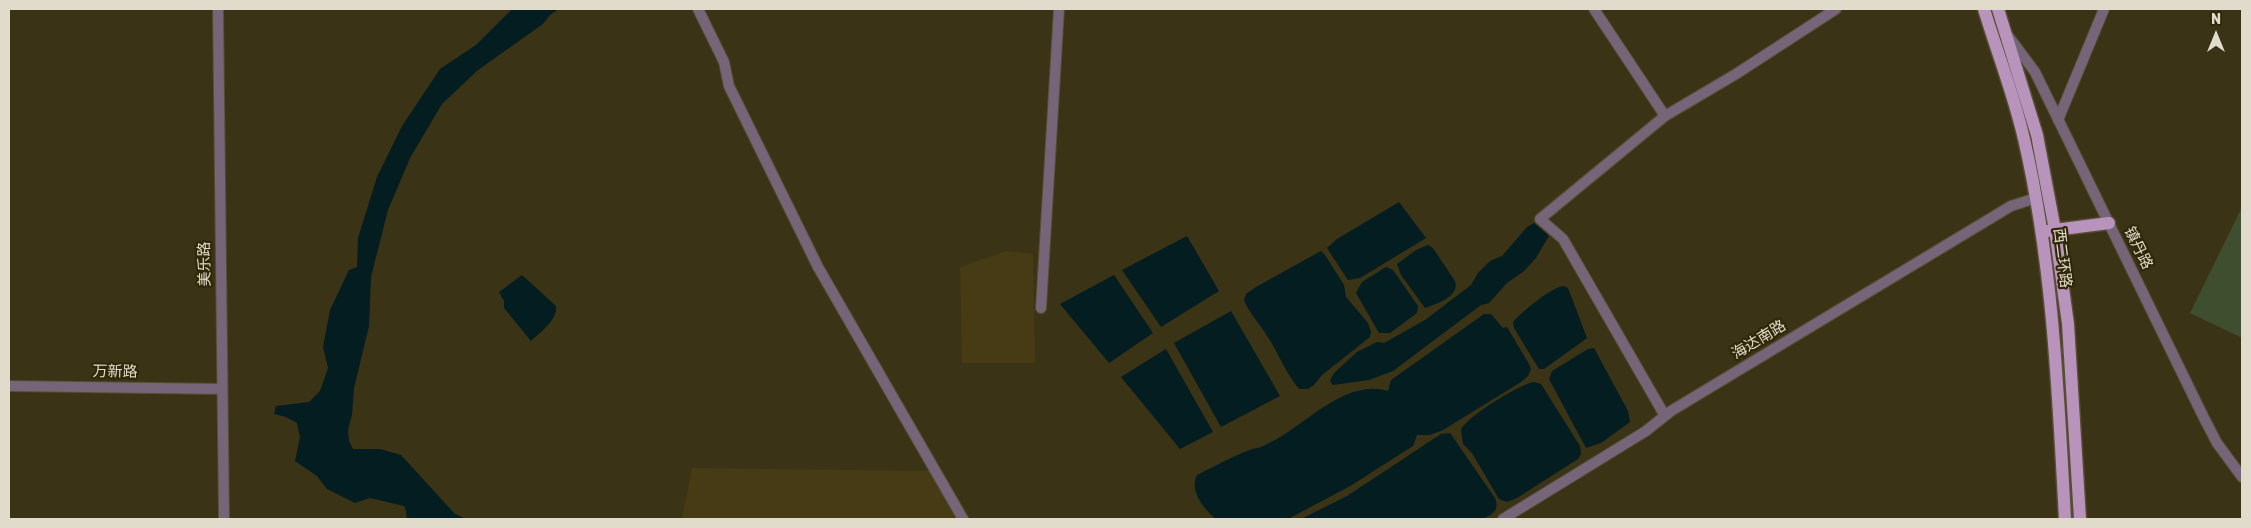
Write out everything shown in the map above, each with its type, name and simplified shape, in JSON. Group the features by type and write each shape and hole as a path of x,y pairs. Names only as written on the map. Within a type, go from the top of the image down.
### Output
{"main road":[{"name":"西二环路","path":"1984,9 2020,124 2042,232 2054,326 2065,519"},
{"name":"西二环路","path":"1998,9 2037,135 2055,230 2068,324 2080,519"},
{"path":"1992,36 2005,32"},
{"path":"2042,232 2109,222"}],"street":[{"name":"美乐路","path":"218,9 224,519"},
{"path":"698,9 724,62 728,86 818,267 963,519"},
{"path":"1041,308 1059,9"},
{"path":"1594,9 1665,116"},
{"path":"1665,416 1563,239 1540,218 1665,116 1736,74 1836,9"},
{"path":"2058,120 2104,9"},
{"name":"镇丹路","path":"2005,32 2035,72 2206,423 2217,443 2242,477"},
{"name":"海达南路","path":"1503,519 1646,431 1665,416 2011,206 2036,198"},
{"name":"万新路","path":"9,386 222,388"}],"shaded area":[{"path":"1006,251 1033,254 1035,363 962,363 960,267"},
{"path":"692,468 929,471 956,519 682,519"}],"green space":[{"path":"2242,207 2242,338 2190,313"}],"water":[{"path":"512,9 559,9 550,15 543,24 478,70 442,104 410,158 388,210 371,277 369,326 354,388 352,415 348,430 349,441 353,449 380,449 401,455 455,514 466,519 407,519 404,506 370,498 355,503 327,489 317,476 295,461 300,437 297,423 286,417 274,414 276,406 309,402 320,391 328,368 323,347 330,310 349,270 357,267 358,238 377,177 402,126 440,69 476,45"},
{"path":"1399,202 1426,238 1360,278 1348,280 1327,248 1337,239"},
{"path":"1534,223 1549,236 1536,258 1524,271 1507,283 1489,303 1481,305 1393,371 1369,380 1333,385 1330,381 1334,373 1357,352 1377,342 1384,343 1425,320 1471,285 1478,273 1490,261 1502,256 1527,227"},
{"path":"1187,236 1219,291 1161,327 1122,270"},
{"path":"1428,245 1433,248 1455,281 1456,286 1451,295 1446,299 1425,308 1401,275 1397,264 1416,250"},
{"path":"1321,251 1344,285 1346,297 1368,323 1371,332 1370,337 1322,375 1314,385 1308,389 1299,389 1244,300 1246,294 1256,287"},
{"path":"1386,267 1393,270 1418,306 1417,313 1390,333 1379,333 1356,293 1362,282"},
{"path":"522,275 556,306 556,311 551,321 531,341 504,308 504,301 499,292"},
{"path":"1114,275 1153,333 1109,363 1060,304"},
{"path":"1564,286 1568,288 1587,338 1544,369 1539,369 1514,328 1513,322 1545,295 1558,287"},
{"path":"1231,311 1280,396 1221,427 1174,343"},
{"path":"1484,314 1491,314 1503,328 1507,327 1529,364 1531,369 1528,376 1521,382 1443,430 1430,435 1417,435 1413,446 1352,485 1288,519 1216,519 1199,499 1195,487 1197,475 1238,455 1262,447 1339,398 1355,391 1371,389 1388,391 1391,380"},
{"path":"1594,348 1628,411 1630,422 1601,443 1586,448 1549,379 1552,371 1588,349"},
{"path":"1166,349 1213,432 1180,449 1121,377"},
{"path":"1534,382 1541,384 1580,446 1581,454 1578,459 1517,498 1507,502 1499,499 1472,453 1463,444 1461,430 1473,417 1494,402"},
{"path":"1450,433 1495,498 1496,509 1487,517 1483,519 1301,519 1347,496 1441,434"}]}
